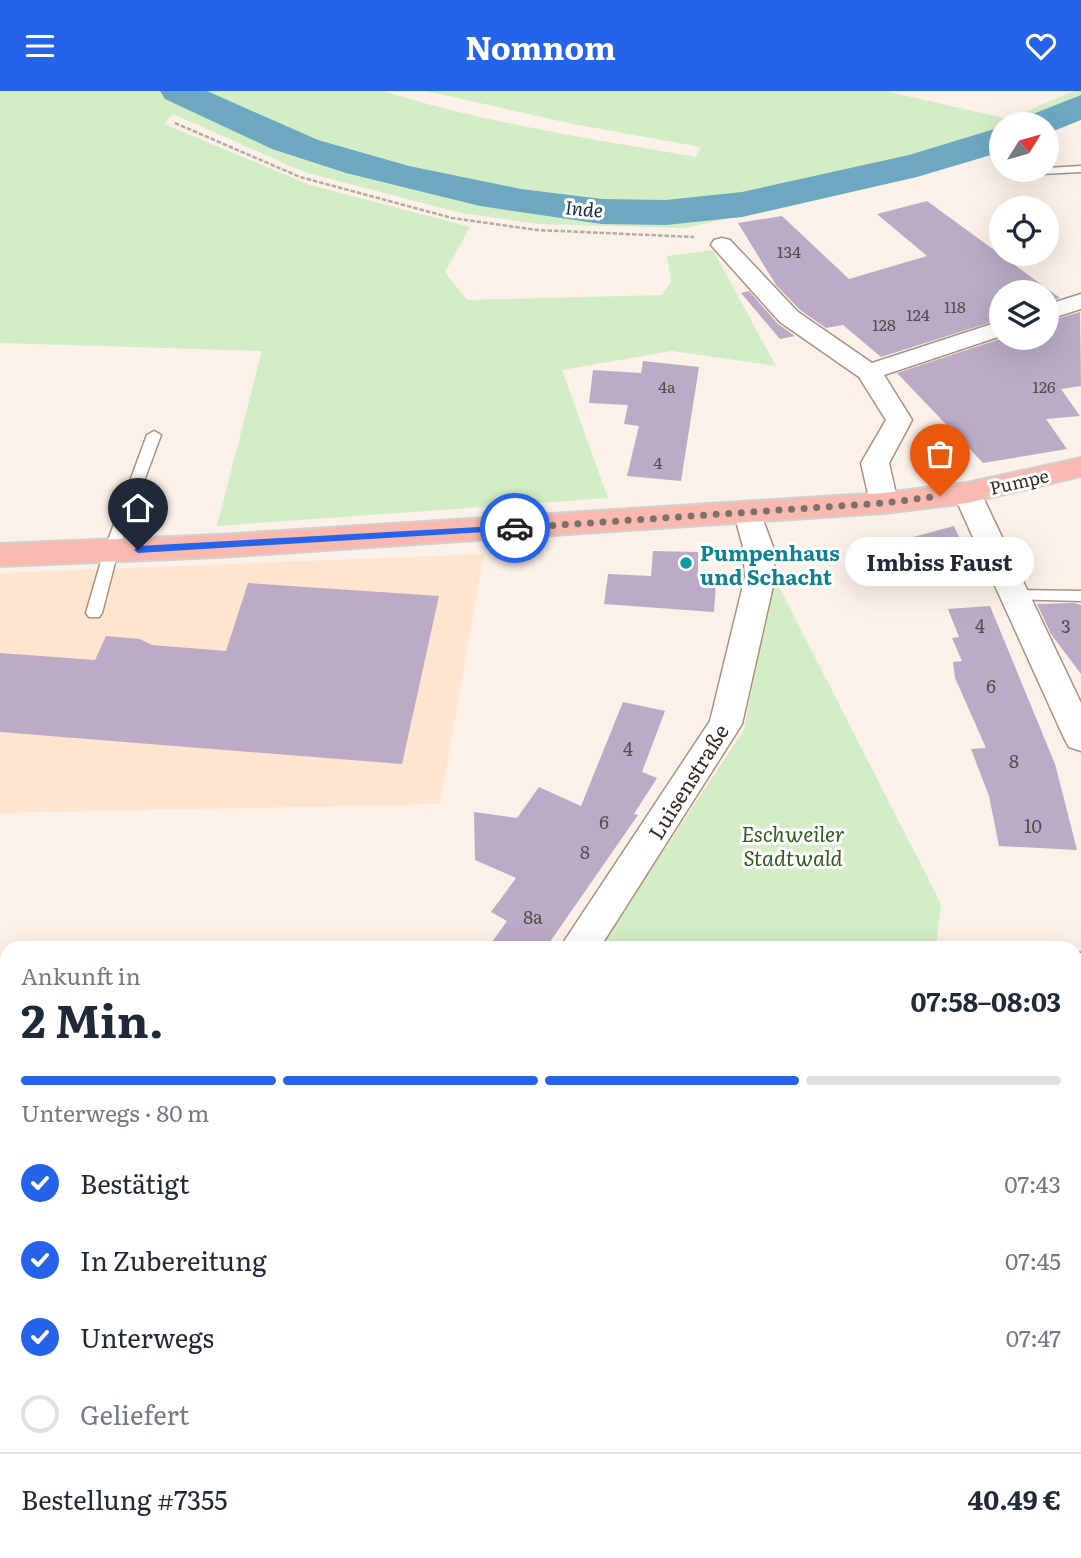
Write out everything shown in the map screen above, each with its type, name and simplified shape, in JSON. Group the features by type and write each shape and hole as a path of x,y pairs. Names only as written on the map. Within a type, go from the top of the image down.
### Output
{"main road":[{"name":"Pumpe","path":"0,555 233,546 884,503 967,493 1081,467"}],"street":[{"path":"722,245 789,317 869,372 899,421 875,463 884,503"},
{"path":"1059,309 1081,301"},
{"path":"869,372 989,332"},
{"path":"967,493 1081,738"},
{"name":"Luisenstraße","path":"583,941 726,724 760,577 758,547 748,513"}],"lane":[{"path":"1059,170 1081,169"},
{"path":"94,613 111,551 154,435"},
{"path":"1013,595 1081,597"}],"path":[{"path":"175,123 300,177 452,218 537,230 688,235 722,245"}],"shaded area":[{"path":"484,554 440,804 0,813 0,573"}],"green space":[{"path":"0,91 383,91 499,121 696,157 701,147 573,124 426,91 885,91 989,115 989,151 900,179 686,228 540,224 461,213 304,172 173,114 164,124 310,185 470,227 445,272 467,300 662,295 671,282 667,256 713,250 776,366 672,351 562,370 608,498 217,526 262,351 0,343"},
{"path":"1074,91 1081,91 1081,114 1059,124 1059,112 1024,112"},
{"name":"Eschweiler Stadtwald","path":"773,575 941,904 937,941 603,941 744,730"}],"building":[{"path":"927,201 989,246 989,266 1016,266 1035,280 989,280 989,323 881,357 843,325 826,328 800,310 776,285 738,223 782,216 849,279 927,256 877,214"},
{"path":"749,291 778,324 795,336 780,339 741,293"},
{"path":"1080,312 1081,386 1061,389 1080,416 1046,419 1067,449 983,463 897,373 989,343 989,350 1059,350 1059,318"},
{"path":"643,361 699,367 681,481 627,476 639,426 624,424 628,405 589,403 593,370 641,373"},
{"path":"954,526 970,562 933,574 929,563 852,567 850,554"},
{"path":"653,551 698,552 698,580 716,582 714,612 604,604 608,574 651,576"},
{"path":"248,583 439,596 402,764 0,732 0,653 95,660 106,636 140,639 152,645 226,651"},
{"path":"1037,604 1081,605 1081,674 1051,634"},
{"path":"990,606 1055,764 1077,850 999,846 989,796 971,749 986,748 955,678 953,662 962,661 952,638 959,637 948,609"},
{"path":"623,702 665,711 642,772 657,778 634,814 638,815 551,941 493,941 507,921 491,912 516,878 475,860 474,812 517,818 539,787 581,806"}],"waterway":[{"name":"Inde","path":"178,91 286,141 360,165 521,202 602,211 666,213 742,204 923,163 989,143"},
{"name":"Inde","path":"1059,116 1081,106"}],"way so far":[{"path":"515,528 884,503 940,496"}],"place":[{"name":"Imbiss Faust","path":"940,496"},
{"name":"Pumpenhaus und Schacht","path":"686,563"}],"route":[{"path":"138,550 515,528"}]}
